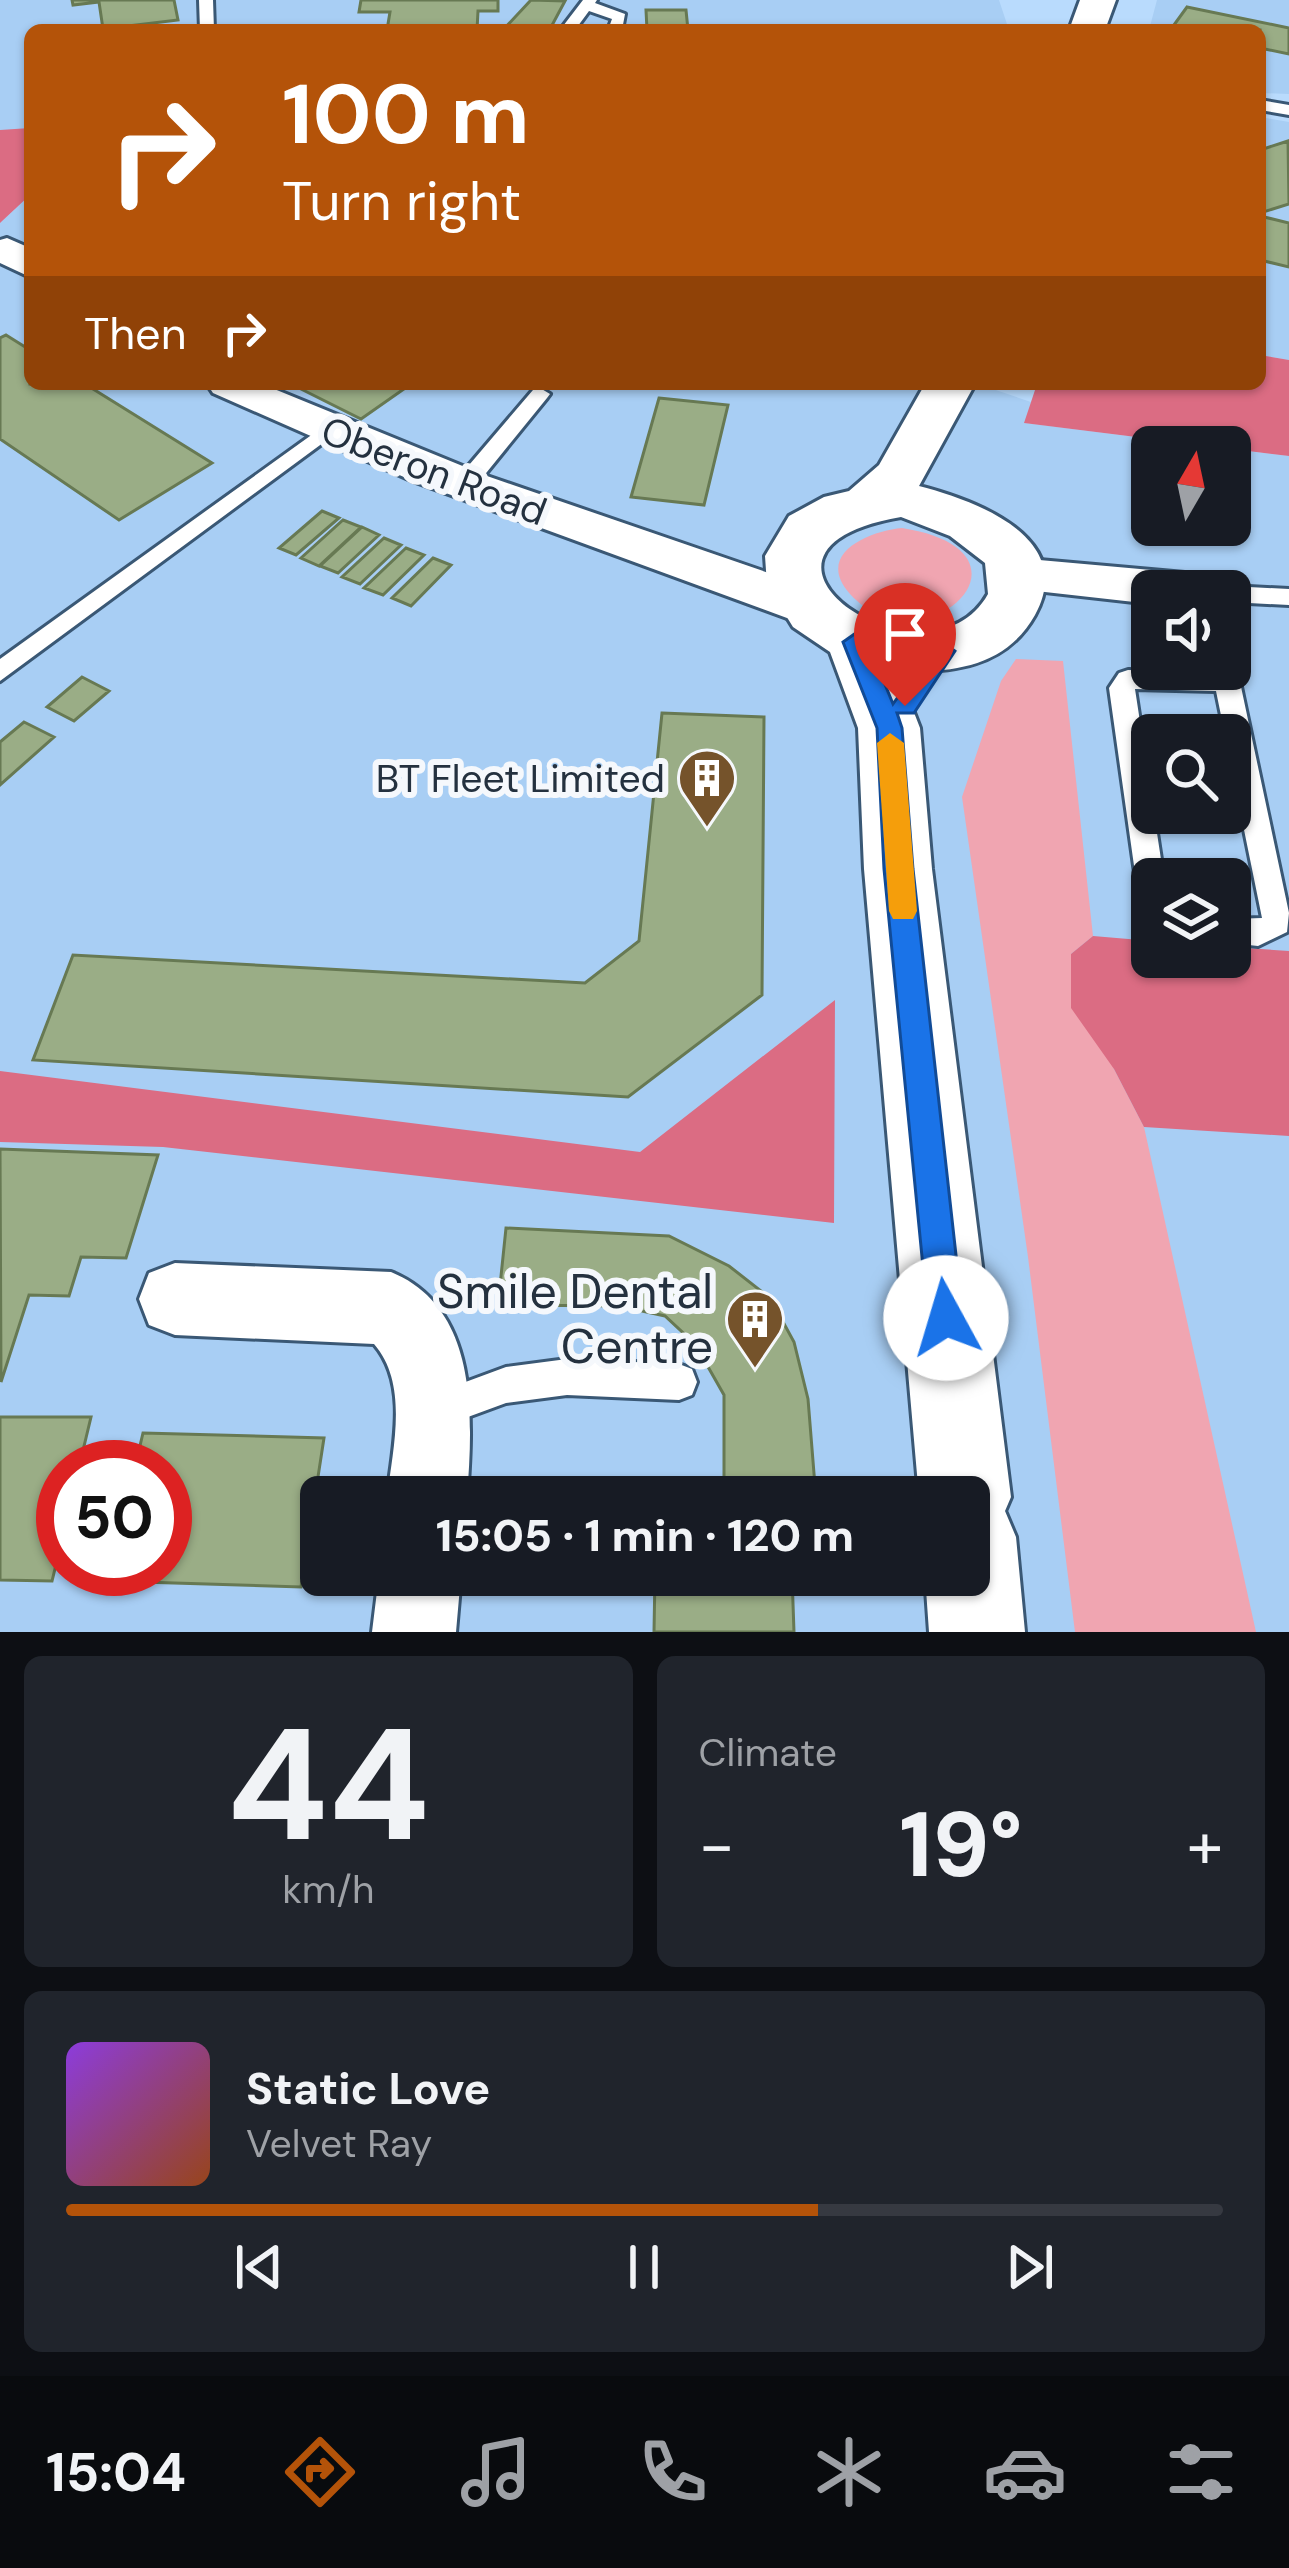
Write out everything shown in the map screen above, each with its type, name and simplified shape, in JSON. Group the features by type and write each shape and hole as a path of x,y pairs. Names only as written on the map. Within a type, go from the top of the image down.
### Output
{"main road":[{"path":"869,502 934,505 961,515 991,535 1017,574 1012,609 997,627 974,642 943,651 884,650 856,642 818,620 794,586 790,565 796,546 819,520 869,502 892,486 943,399"},
{"path":"943,399 944,483 961,515"},
{"path":"856,642 890,728 898,869 963,1476"},
{"path":"890,728 943,651"},
{"path":"973,1596 976,1632"}],"street":[{"name":"Oberon Road","path":"240,390 324,432 557,518 748,580 805,606"},
{"name":"Oberon Road","path":"645,544 796,546"},
{"path":"1017,574 1131,585"},
{"path":"175,1299 392,1308 417,1332 434,1411 429,1476"},
{"path":"414,1632 417,1596"}],"lane":[{"path":"588,2 620,17 617,24"},
{"path":"466,483 540,394"},
{"path":"0,672 324,432"},
{"path":"1251,595 1289,597"},
{"path":"1131,680 1122,688 1147,858"},
{"path":"1229,690 1276,924 1251,933"},
{"path":"434,1411 526,1382 568,1377 679,1382"}],"shaded area":[{"path":"0,0 999,0 1007,24 24,24 24,133 0,133"},
{"path":"1157,0 1289,0 1289,94 1266,93 1266,24 1151,24"},
{"path":"1266,118 1289,122 1289,360 1266,356"},
{"path":"24,128 24,201 0,223 0,130"},
{"path":"24,201 24,390 996,390 1031,402 1025,423 1131,436 1131,546 1251,546 1251,451 1289,456 1289,1632 0,1632 0,223"},
{"path":"1266,356 1289,360 1289,456 1251,451 1251,426 1131,426 1131,436 1024,423 1035,390 1266,390"},
{"path":"902,528 946,541 968,560 971,580 960,600 938,614 910,620 879,615 850,594 841,580 838,567 850,547 875,534"},
{"path":"1016,659 1063,661 1093,936 1071,954 1114,1069 1144,1127 1256,1632 1075,1632 1028,1257 962,797 1001,681"},
{"path":"1093,936 1131,939 1131,978 1251,978 1251,948 1289,951 1289,1136 1144,1127 1114,1069 1071,1008 1071,954"},
{"path":"835,1000 834,1223 163,1147 0,1142 0,1071 640,1152"}],"building":[{"path":"72,0 174,0 178,20 102,24 99,2 73,5"},
{"path":"361,0 498,0 498,11 478,11 477,24 388,24 390,12 359,12"},
{"path":"531,0 565,1 553,24 509,24"},
{"path":"1187,7 1289,28 1289,54 1266,49 1266,24 1175,24"},
{"path":"646,10 686,10 687,24 647,24"},
{"path":"1288,141 1289,204 1266,211 1266,148"},
{"path":"1266,217 1289,223 1289,267 1266,261"},
{"path":"6,335 24,346 24,390 95,390 212,463 119,520 0,439 0,338"},
{"path":"303,390 402,390 361,419"},
{"path":"659,398 728,405 704,505 631,497"},
{"path":"322,511 339,518 296,555 279,548"},
{"path":"343,520 361,527 319,566 301,558"},
{"path":"362,527 379,535 338,573 320,566"},
{"path":"384,538 401,545 360,584 342,577"},
{"path":"406,548 424,555 383,595 364,588"},
{"path":"433,558 451,565 411,606 392,598"},
{"path":"82,677 109,691 74,721 47,707"},
{"name":"BT Fleet Limited","path":"662,713 764,717 762,995 628,1097 33,1060 73,955 585,983 639,941"},
{"path":"24,722 54,737 0,785 0,742"},
{"path":"0,1149 158,1155 126,1258 81,1257 69,1296 29,1295 1,1382"},
{"name":"Smile Dental Centre","path":"506,1228 669,1236 729,1266 770,1298 794,1342 808,1399 814,1476 724,1476 724,1395 695,1344 665,1316 619,1306 498,1305"},
{"path":"0,1417 91,1417 85,1440 36,1440 36,1581 0,1580"},
{"path":"143,1433 324,1438 318,1476 300,1476 300,1587 192,1584 192,1440 141,1440"},
{"path":"655,1596 793,1596 794,1632 654,1632"}],"slow traffic":[{"path":"890,743 903,911"}],"place":[{"name":"BT Fleet Limited","path":"707,829"},
{"name":"Smile Dental Centre","path":"755,1370"}],"route":[{"path":"905,706 943,651 884,650 856,642 890,728 898,869 946,1318"}]}
